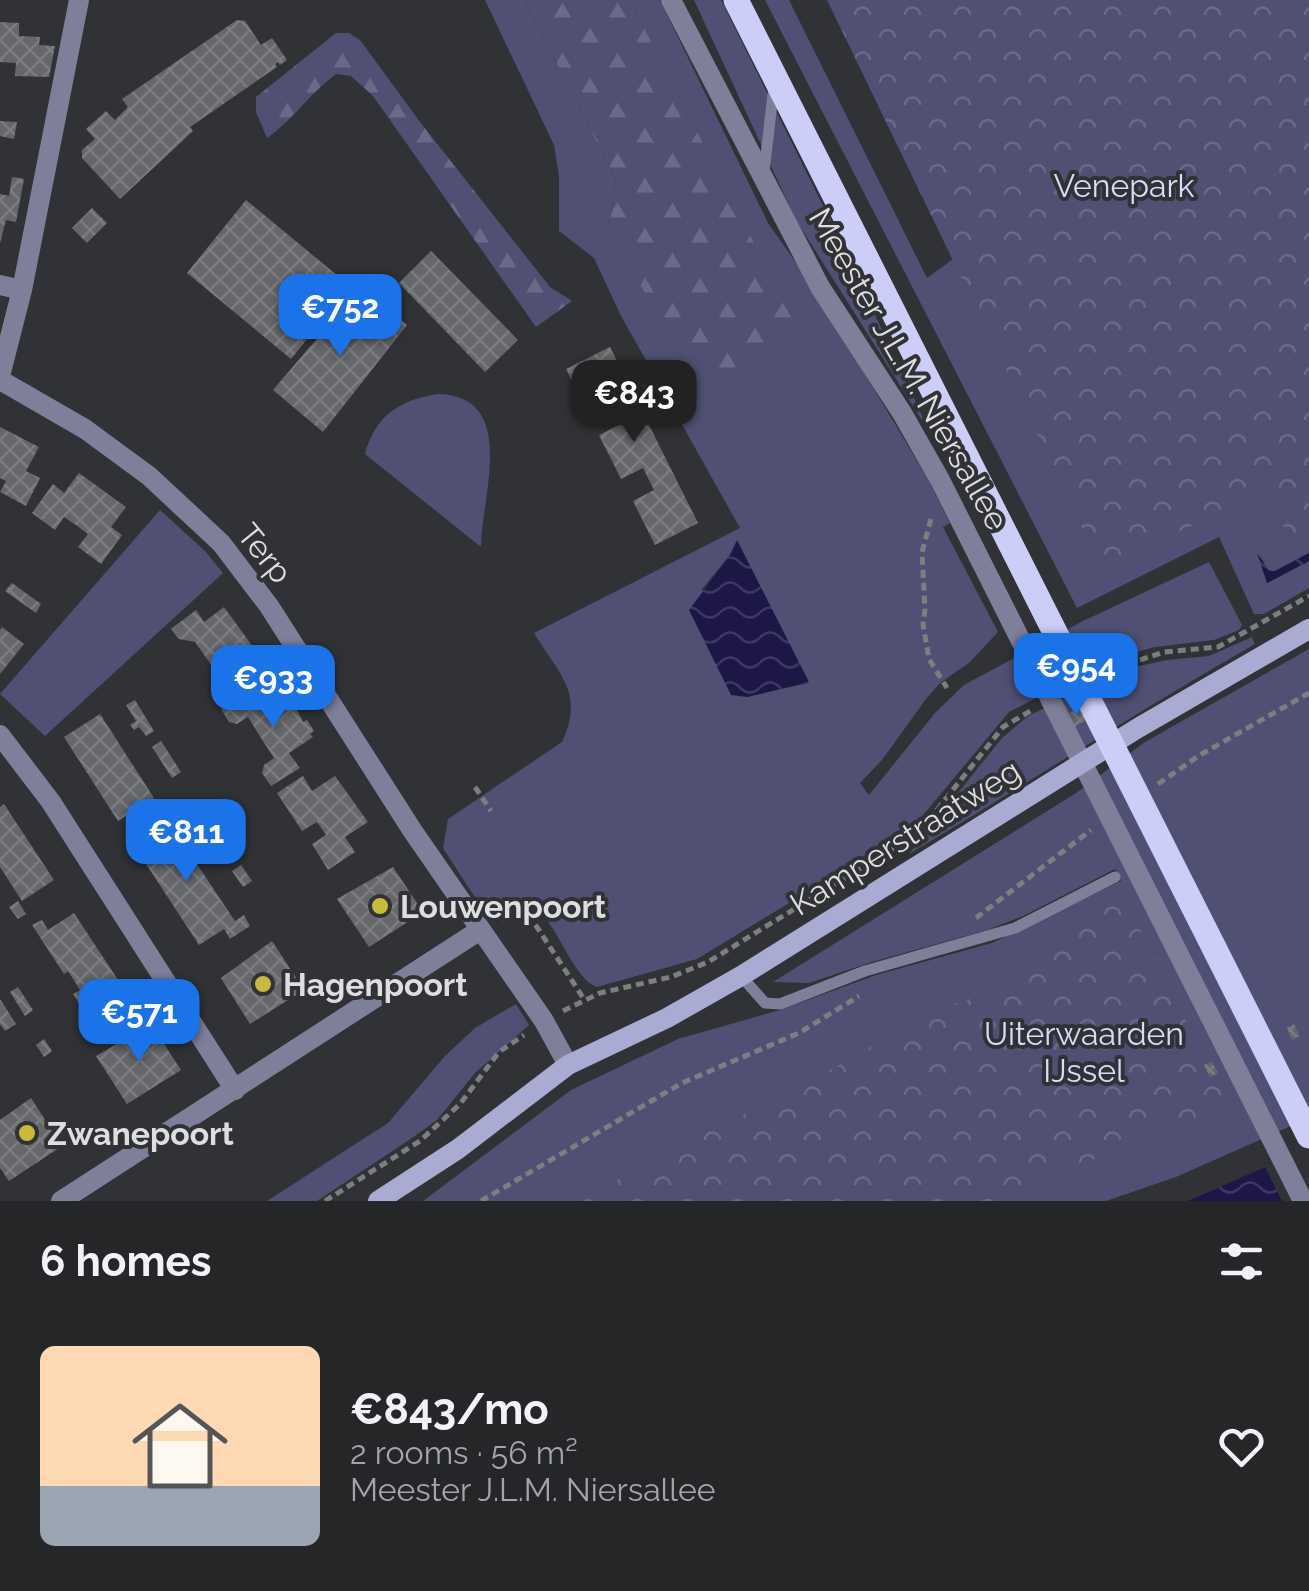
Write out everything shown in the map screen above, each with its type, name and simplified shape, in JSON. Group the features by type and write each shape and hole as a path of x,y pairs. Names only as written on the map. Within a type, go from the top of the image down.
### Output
{"main road":[{"name":"Meester J.L.M. Niersallee","path":"736,0 1309,1136"},
{"name":"Kamperstraatweg","path":"378,1201 458,1149 568,1066 668,1018 741,976 1138,728 1309,629"}],"street":[{"path":"0,378 22,290 79,0"},
{"name":"Meester J.L.M. Niersallee","path":"670,0 820,288 902,412 1303,1201"},
{"path":"0,284 22,290"},
{"name":"Terp","path":"0,378 85,430 149,476 221,544 270,606 412,830 544,1022 568,1066"},
{"path":"0,735 51,802 236,1090"},
{"path":"61,1201 480,930"}],"lane":[{"path":"764,179 775,77"},
{"path":"741,976 765,1004 780,1004 865,971 1015,928 1114,877"}],"path":[{"path":"930,509 931,523 922,552 926,610 923,624 929,659 948,688"},
{"path":"1090,679 1134,659 1218,646 1309,596"},
{"path":"727,950 918,830 1003,727 1040,705"},
{"path":"476,787 491,811"},
{"path":"480,930 514,914 531,918 584,999"},
{"path":"481,1201 682,1083 798,1033 859,996"},
{"path":"325,1201 420,1141"}],"green space":[{"path":"485,0 524,0 616,179 609,227 802,339 630,0 660,0 768,223 811,284 928,479 950,523 943,527 998,632 926,699 882,760 860,783 869,795 935,713 964,685 1083,621 1209,562 1242,625 1214,640 1155,647 1114,658 1009,712 924,814 899,836 697,959 597,987 577,969 552,927 534,907 520,906 495,920 443,848 448,819 562,742 571,710 570,697 560,673 534,633 740,528 620,314 594,258 559,231 559,176 554,145","holes":["730,555 808,683 747,697 702,589"]},
{"path":"524,0 630,0 803,339 765,360 709,374 685,366 609,227 616,179"},
{"path":"694,0 721,0 930,433 796,220"},
{"name":"Venepark","path":"765,0 789,0 927,278 1309,0 1309,553 1275,571 1267,570 1260,554 1267,583 1309,561 1309,588 1264,614 1254,614 1219,537 1077,608"},
{"name":"Venepark","path":"827,0 1309,0 1309,532 1292,539 1262,493 1095,571 1081,525"},
{"path":"336,33 349,33 360,40 550,287 572,301 536,327 373,96 351,76 336,74 267,138 256,112 256,97"},
{"path":"439,394 464,399 479,412 487,431 489,478 481,547 365,454 375,429 392,411 413,400"},
{"path":"160,510 223,573 45,736 0,694"},
{"path":"1252,637 1255,644 909,854 1002,738 1028,716 1125,669 1209,656"},
{"path":"1309,649 1309,1118 1176,1177 1106,1201 423,1201 571,1090 678,1039 780,1010 876,975 992,943 1121,881 1115,869 987,930 809,983 773,982 1076,793 1145,742"},
{"name":"Uiterwaarden IJssel","path":"1118,886 1205,1059 1196,1065 1206,1086 1217,1082 1228,1105 1151,1134 1000,1201 583,1201 665,1150 792,1092 927,1014 1002,982 1098,914"},
{"path":"516,1004 529,1025 475,1073 437,1120 317,1201 267,1201 388,1123 445,1056 475,1028"}],"water":[{"path":"737,540 809,682 747,697 731,695 689,610"},
{"path":"1257,553 1269,571 1309,553 1309,561 1267,583"},
{"path":"1265,1167 1309,1201 1188,1201"}],"pier":[{"path":"1309,1142 1309,1201 1282,1201 1263,1163"}],"building":[{"path":"237,20 245,21 261,45 272,38 287,60 275,64 277,67 190,127 193,131 120,199 82,158 82,150 95,139 86,129 106,111 115,120 128,107 122,99"},
{"path":"0,22 19,23 19,36 40,37 39,45 55,46 49,77 15,76 16,63 0,62"},
{"path":"0,121 17,122 14,139 0,136"},
{"path":"12,177 24,179 16,222 6,220 0,243 0,194 9,196"},
{"path":"246,200 350,286 291,359 187,273"},
{"path":"92,208 107,223 87,243 72,228"},
{"path":"431,251 518,340 485,372 399,283"},
{"path":"361,287 407,325 323,432 273,390"},
{"path":"610,347 698,523 655,545 633,501 654,490 643,468 621,479 599,435 621,424 610,402 588,413 566,369"},
{"path":"0,427 39,447 26,471 40,478 26,506 0,492 6,481 0,478"},
{"path":"79,473 126,507 111,527 122,535 101,564 78,547 88,534 76,525 64,517 55,530 32,513 53,484 64,493"},
{"path":"12,583 41,604 36,613 5,591"},
{"path":"224,607 256,651 236,665 245,676 219,695 212,685 214,669 195,642 179,639 171,629 196,610 204,622"},
{"path":"2,627 24,644 0,674 0,630"},
{"path":"249,690 259,705 282,690 288,691 303,722 307,720 314,731 310,734 313,737 289,753 300,768 271,786 262,773 264,765 274,758 248,717 237,724 229,722 221,709"},
{"path":"135,700 154,731 146,736 139,727 134,730 130,725 136,721 126,705"},
{"path":"1084,704 1091,717 1068,731 1060,719"},
{"path":"100,714 154,798 118,821 64,737"},
{"path":"161,741 181,772 172,778 152,747"},
{"path":"303,776 312,791 335,776 368,822 345,837 355,852 328,870 312,844 326,835 317,822 302,831 277,793"},
{"path":"4,804 54,880 22,901 0,867 0,807"},
{"path":"201,804 222,834 212,840 193,809"},
{"path":"166,818 235,921 244,915 250,926 230,939 224,929 199,945 131,841"},
{"path":"224,839 234,855 226,860 216,845"},
{"path":"241,865 252,881 243,887 232,871"},
{"name":"Louwenpoort","path":"393,867 423,912 369,947 337,899"},
{"path":"18,901 26,914 18,919 9,907"},
{"path":"74,913 124,989 86,1014 73,994 80,990 68,971 64,974 32,925 42,920 48,930"},
{"name":"Hagenpoort","path":"272,941 304,990 250,1024 221,978"},
{"path":"18,987 33,1010 25,1016 10,992"},
{"path":"0,999 16,1024 5,1031 0,1024"},
{"path":"151,1024 181,1070 127,1104 96,1056"},
{"path":"1294,1024 1300,1036 1292,1040 1287,1028"},
{"path":"44,1039 52,1051 44,1057 36,1045"},
{"path":"1212,1062 1218,1073 1210,1077 1204,1065"},
{"name":"Zwanepoort","path":"31,1098 62,1146 9,1181 0,1168 0,1120"}],"place":[{"name":"Louwenpoort","path":"380,906"},
{"name":"Hagenpoort","path":"263,984"},
{"name":"Zwanepoort","path":"27,1133"}]}
